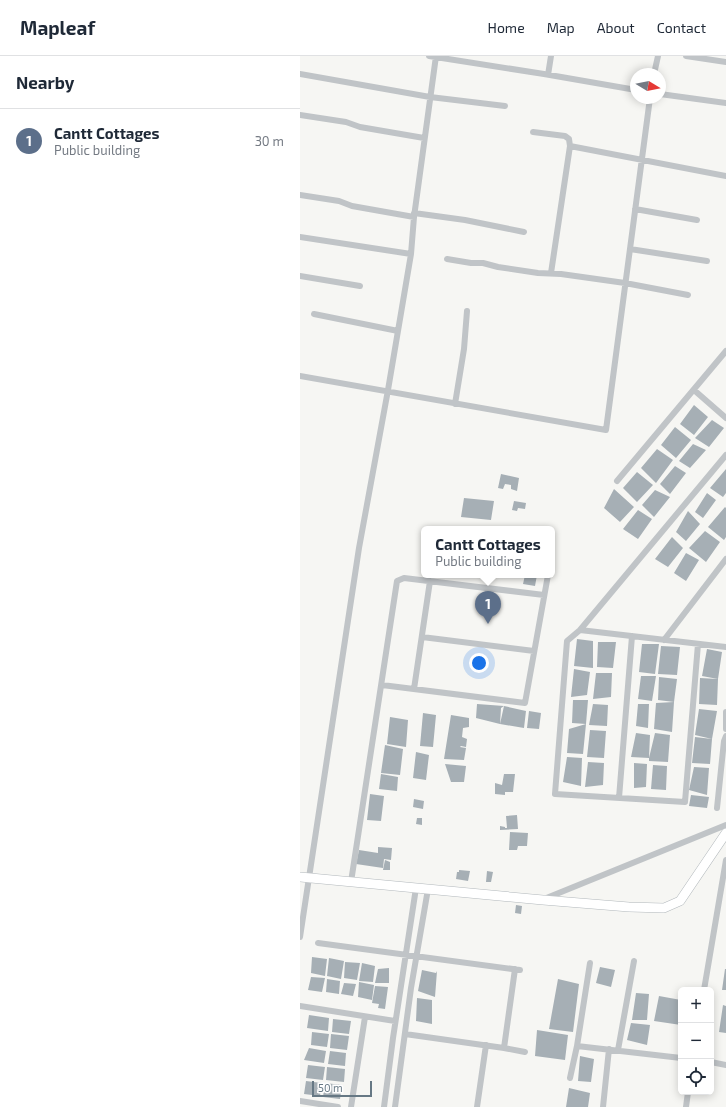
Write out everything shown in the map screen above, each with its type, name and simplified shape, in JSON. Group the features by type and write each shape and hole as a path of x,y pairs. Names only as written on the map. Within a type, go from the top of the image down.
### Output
{"main road":[{"path":"304,878 543,900 629,907 664,908 680,901 726,833"}],"street":[{"path":"300,937 304,878 358,548 388,390 411,254 414,215 430,97 433,56 630,89"},
{"path":"548,75 551,56"},
{"path":"655,68 658,56"},
{"path":"686,56 726,62"},
{"path":"300,74 430,97 505,106"},
{"path":"666,95 726,103"},
{"path":"300,376 388,390 455,404 606,430 649,104"},
{"path":"300,115 346,122 360,127 424,138"},
{"path":"533,132 565,136 569,139 570,146 551,274"},
{"path":"570,146 726,176"},
{"path":"300,195 339,201 352,206 414,215 465,220 524,232"},
{"path":"635,209 697,220"},
{"path":"300,237 411,254"},
{"path":"630,248 707,261"},
{"path":"447,259 471,263 483,263 498,267 538,273 561,274 625,283 688,295"},
{"path":"300,276 360,286"},
{"path":"455,404 464,349 467,311"},
{"path":"314,314 398,331"},
{"path":"617,481 726,351"},
{"path":"694,390 726,418"},
{"path":"698,644 685,802 555,794 567,641 580,630 726,455"},
{"path":"664,640 726,559"},
{"path":"351,882 397,581 404,578 544,595"},
{"path":"382,685 525,703 547,578"},
{"path":"414,689 430,581"},
{"path":"580,630 726,647"},
{"path":"422,636 534,651"},
{"path":"619,798 632,636"},
{"path":"726,712 726,729"},
{"path":"717,808 724,742 726,736"},
{"path":"543,900 726,825"},
{"path":"705,987 726,860"},
{"path":"384,1107 395,1021 416,888"},
{"path":"395,1107 416,956 428,889"},
{"path":"318,943 517,970 504,1048"},
{"path":"618,1050 634,961"},
{"path":"570,1078 577,1046 590,963"},
{"path":"300,1006 395,1021"},
{"path":"351,1107 365,1016"},
{"path":"405,1034 525,1052"},
{"path":"477,1107 486,1045"},
{"path":"577,1046 678,1058"},
{"path":"603,1107 609,1049"},
{"path":"714,1063 726,1065"},
{"path":"686,1107 688,1095"},
{"path":"300,1101 338,1107"}],"building":[{"path":"694,405 708,417 694,435 680,424"},
{"path":"712,420 724,428 709,447 695,438"},
{"path":"675,427 691,440 676,458 661,445"},
{"path":"693,444 706,450 690,468 679,461"},
{"path":"657,449 673,460 656,483 641,468"},
{"path":"675,466 686,473 670,494 660,484"},
{"path":"726,469 726,493 723,497 710,488"},
{"path":"637,472 653,485 637,502 623,488"},
{"path":"501,474 519,478 517,491 511,489 511,485 505,484 503,489 498,488"},
{"path":"614,489 634,507 620,522 604,508"},
{"path":"655,490 670,497 654,517 642,505"},
{"path":"707,493 716,500 703,518 695,512"},
{"path":"464,498 494,501 491,520 461,517"},
{"path":"514,501 526,503 525,509 518,508 517,511 512,510"},
{"path":"725,507 726,537 724,540 708,527"},
{"path":"638,510 652,519 638,539 623,529"},
{"path":"688,511 700,524 686,541 676,532"},
{"path":"705,531 720,542 706,562 689,548"},
{"path":"672,537 683,548 668,567 655,559"},
{"path":"686,553 699,560 686,581 674,573"},
{"path":"524,578 536,578 535,586 523,584"},
{"path":"577,639 593,641 593,668 574,666"},
{"path":"598,642 616,642 613,668 597,667"},
{"path":"642,644 659,644 655,674 639,672"},
{"path":"661,646 680,647 677,675 658,674"},
{"path":"707,649 722,652 718,679 702,676"},
{"path":"574,669 590,672 587,695 571,697"},
{"path":"596,673 612,673 611,697 593,699"},
{"path":"641,676 656,676 652,701 638,699"},
{"path":"659,677 677,679 674,702 658,700"},
{"path":"700,678 718,679 717,705 699,704"},
{"path":"573,700 588,700 586,724 572,723"},
{"path":"674,702 672,732 654,729 656,703"},
{"path":"477,704 504,706 501,708 500,724 476,718"},
{"path":"593,704 608,705 607,726 589,725"},
{"path":"638,704 649,704 648,728 636,726"},
{"path":"504,706 526,711 524,728 500,724"},
{"path":"699,709 717,711 712,739 695,735"},
{"path":"529,711 541,713 539,729 527,728"},
{"path":"423,713 436,715 433,747 420,746"},
{"path":"451,715 469,718 469,727 463,728 462,737 467,739 466,747 460,747 466,748 464,760 444,759"},
{"path":"390,717 408,720 406,747 387,744"},
{"path":"586,724 583,754 567,753 569,729"},
{"path":"590,730 606,731 604,758 587,757"},
{"path":"636,733 650,735 649,758 631,757"},
{"path":"655,733 670,735 668,762 649,761"},
{"path":"695,737 712,739 710,764 692,763"},
{"path":"385,745 403,749 400,775 381,773"},
{"path":"416,752 429,755 426,780 413,778"},
{"path":"567,757 582,758 581,786 563,782"},
{"path":"588,762 604,763 603,785 585,787"},
{"path":"634,763 647,764 646,787 634,788"},
{"path":"445,764 466,766 464,782 451,782"},
{"path":"653,765 667,766 666,790 651,789"},
{"path":"694,767 709,768 707,795 689,790"},
{"path":"381,774 398,777 397,791 379,789"},
{"path":"504,774 515,774 513,792 505,792 505,795 495,794 495,783 502,785"},
{"path":"370,794 384,796 381,821 367,820"},
{"path":"691,795 709,797 707,808 689,806"},
{"path":"414,799 424,801 423,809 413,807"},
{"path":"517,815 518,829 500,830 500,826 507,828 506,816"},
{"path":"417,818 422,818 422,825 416,824"},
{"path":"510,832 528,833 527,846 518,846 517,850 509,850"},
{"path":"378,847 392,848 391,860 384,859 383,868 356,864 359,850 378,853"},
{"path":"385,860 390,862 390,870 383,870"},
{"path":"459,870 470,871 468,881 456,879 457,872 459,872"},
{"path":"487,871 493,872 491,882 486,882"},
{"path":"516,905 522,906 521,914 515,913"},
{"path":"312,957 327,959 325,976 311,973"},
{"path":"329,958 344,961 341,979 327,976"},
{"path":"345,962 360,963 357,980 344,978"},
{"path":"362,963 375,966 373,982 359,981"},
{"path":"600,967 615,970 611,987 596,983"},
{"path":"389,968 389,983 375,983 378,969"},
{"path":"725,969 726,990 722,990"},
{"path":"422,970 436,973 437,971 435,997 418,991"},
{"path":"311,977 325,978 322,992 308,990"},
{"path":"327,979 340,981 339,994 326,992"},
{"path":"558,979 579,984 573,1032 549,1029"},
{"path":"359,982 374,985 372,1000 358,997"},
{"path":"344,983 356,984 353,996 341,994"},
{"path":"375,986 388,987 385,1009 378,1008 379,1004 372,1003"},
{"path":"636,993 649,994 647,1020 632,1020"},
{"path":"659,996 678,999 678,1025 654,1021"},
{"path":"417,998 432,1000 432,1024 416,1021"},
{"path":"723,1005 726,1006 726,1033 719,1032"},
{"path":"309,1015 329,1018 328,1031 307,1028"},
{"path":"333,1019 351,1021 349,1034 332,1032"},
{"path":"631,1023 650,1025 647,1045 627,1040"},
{"path":"537,1030 568,1035 565,1060 535,1056"},
{"path":"312,1032 329,1034 327,1047 311,1045"},
{"path":"331,1034 349,1036 347,1050 330,1048"},
{"path":"309,1048 326,1051 324,1063 304,1060"},
{"path":"330,1051 346,1053 345,1066 328,1064"},
{"path":"580,1056 594,1059 591,1082 578,1081"},
{"path":"308,1065 325,1067 323,1080 306,1078"},
{"path":"327,1067 345,1069 344,1082 326,1080"},
{"path":"306,1081 322,1083 320,1096 304,1094"},
{"path":"325,1083 342,1085 340,1099 323,1097"},
{"path":"569,1088 590,1093 588,1107 566,1107"}],"place":[{"name":"Cantt Cottages","path":"488,624"}]}
